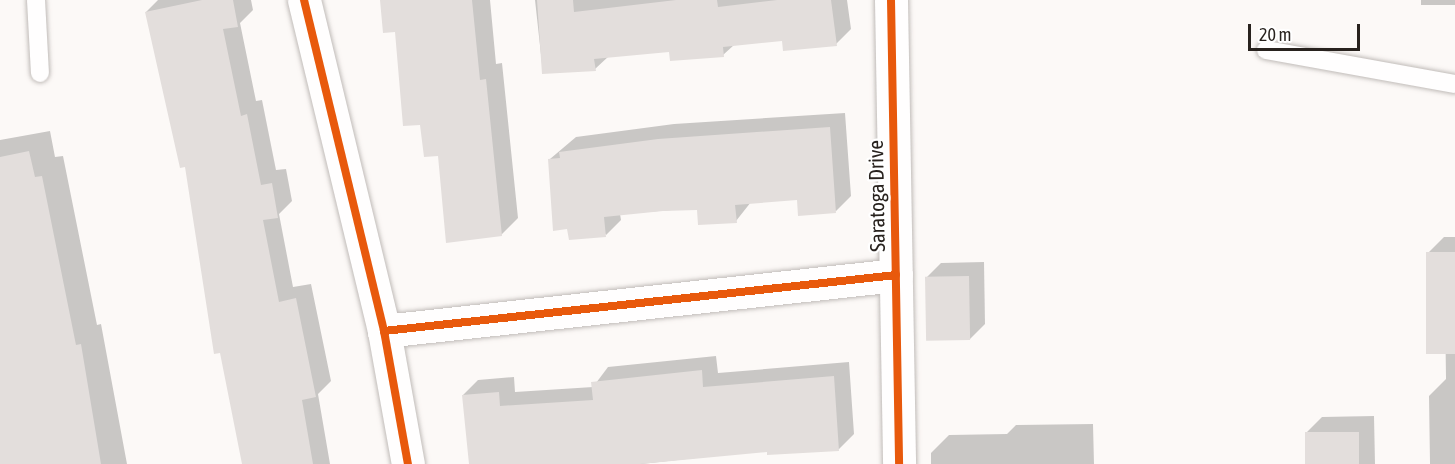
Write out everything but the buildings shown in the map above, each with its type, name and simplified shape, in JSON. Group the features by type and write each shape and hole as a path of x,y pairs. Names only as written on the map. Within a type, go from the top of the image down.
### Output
{"street":[{"path":"304,0 384,331 408,464"},
{"name":"Saratoga Drive","path":"891,0 899,464"},
{"path":"384,331 896,275"}],"lane":[{"path":"36,0 40,73"},
{"path":"1266,50 1455,84"}],"cycle path":[{"path":"304,0 384,331 408,464"},
{"path":"891,0 899,464"},
{"path":"384,331 896,275"}]}
